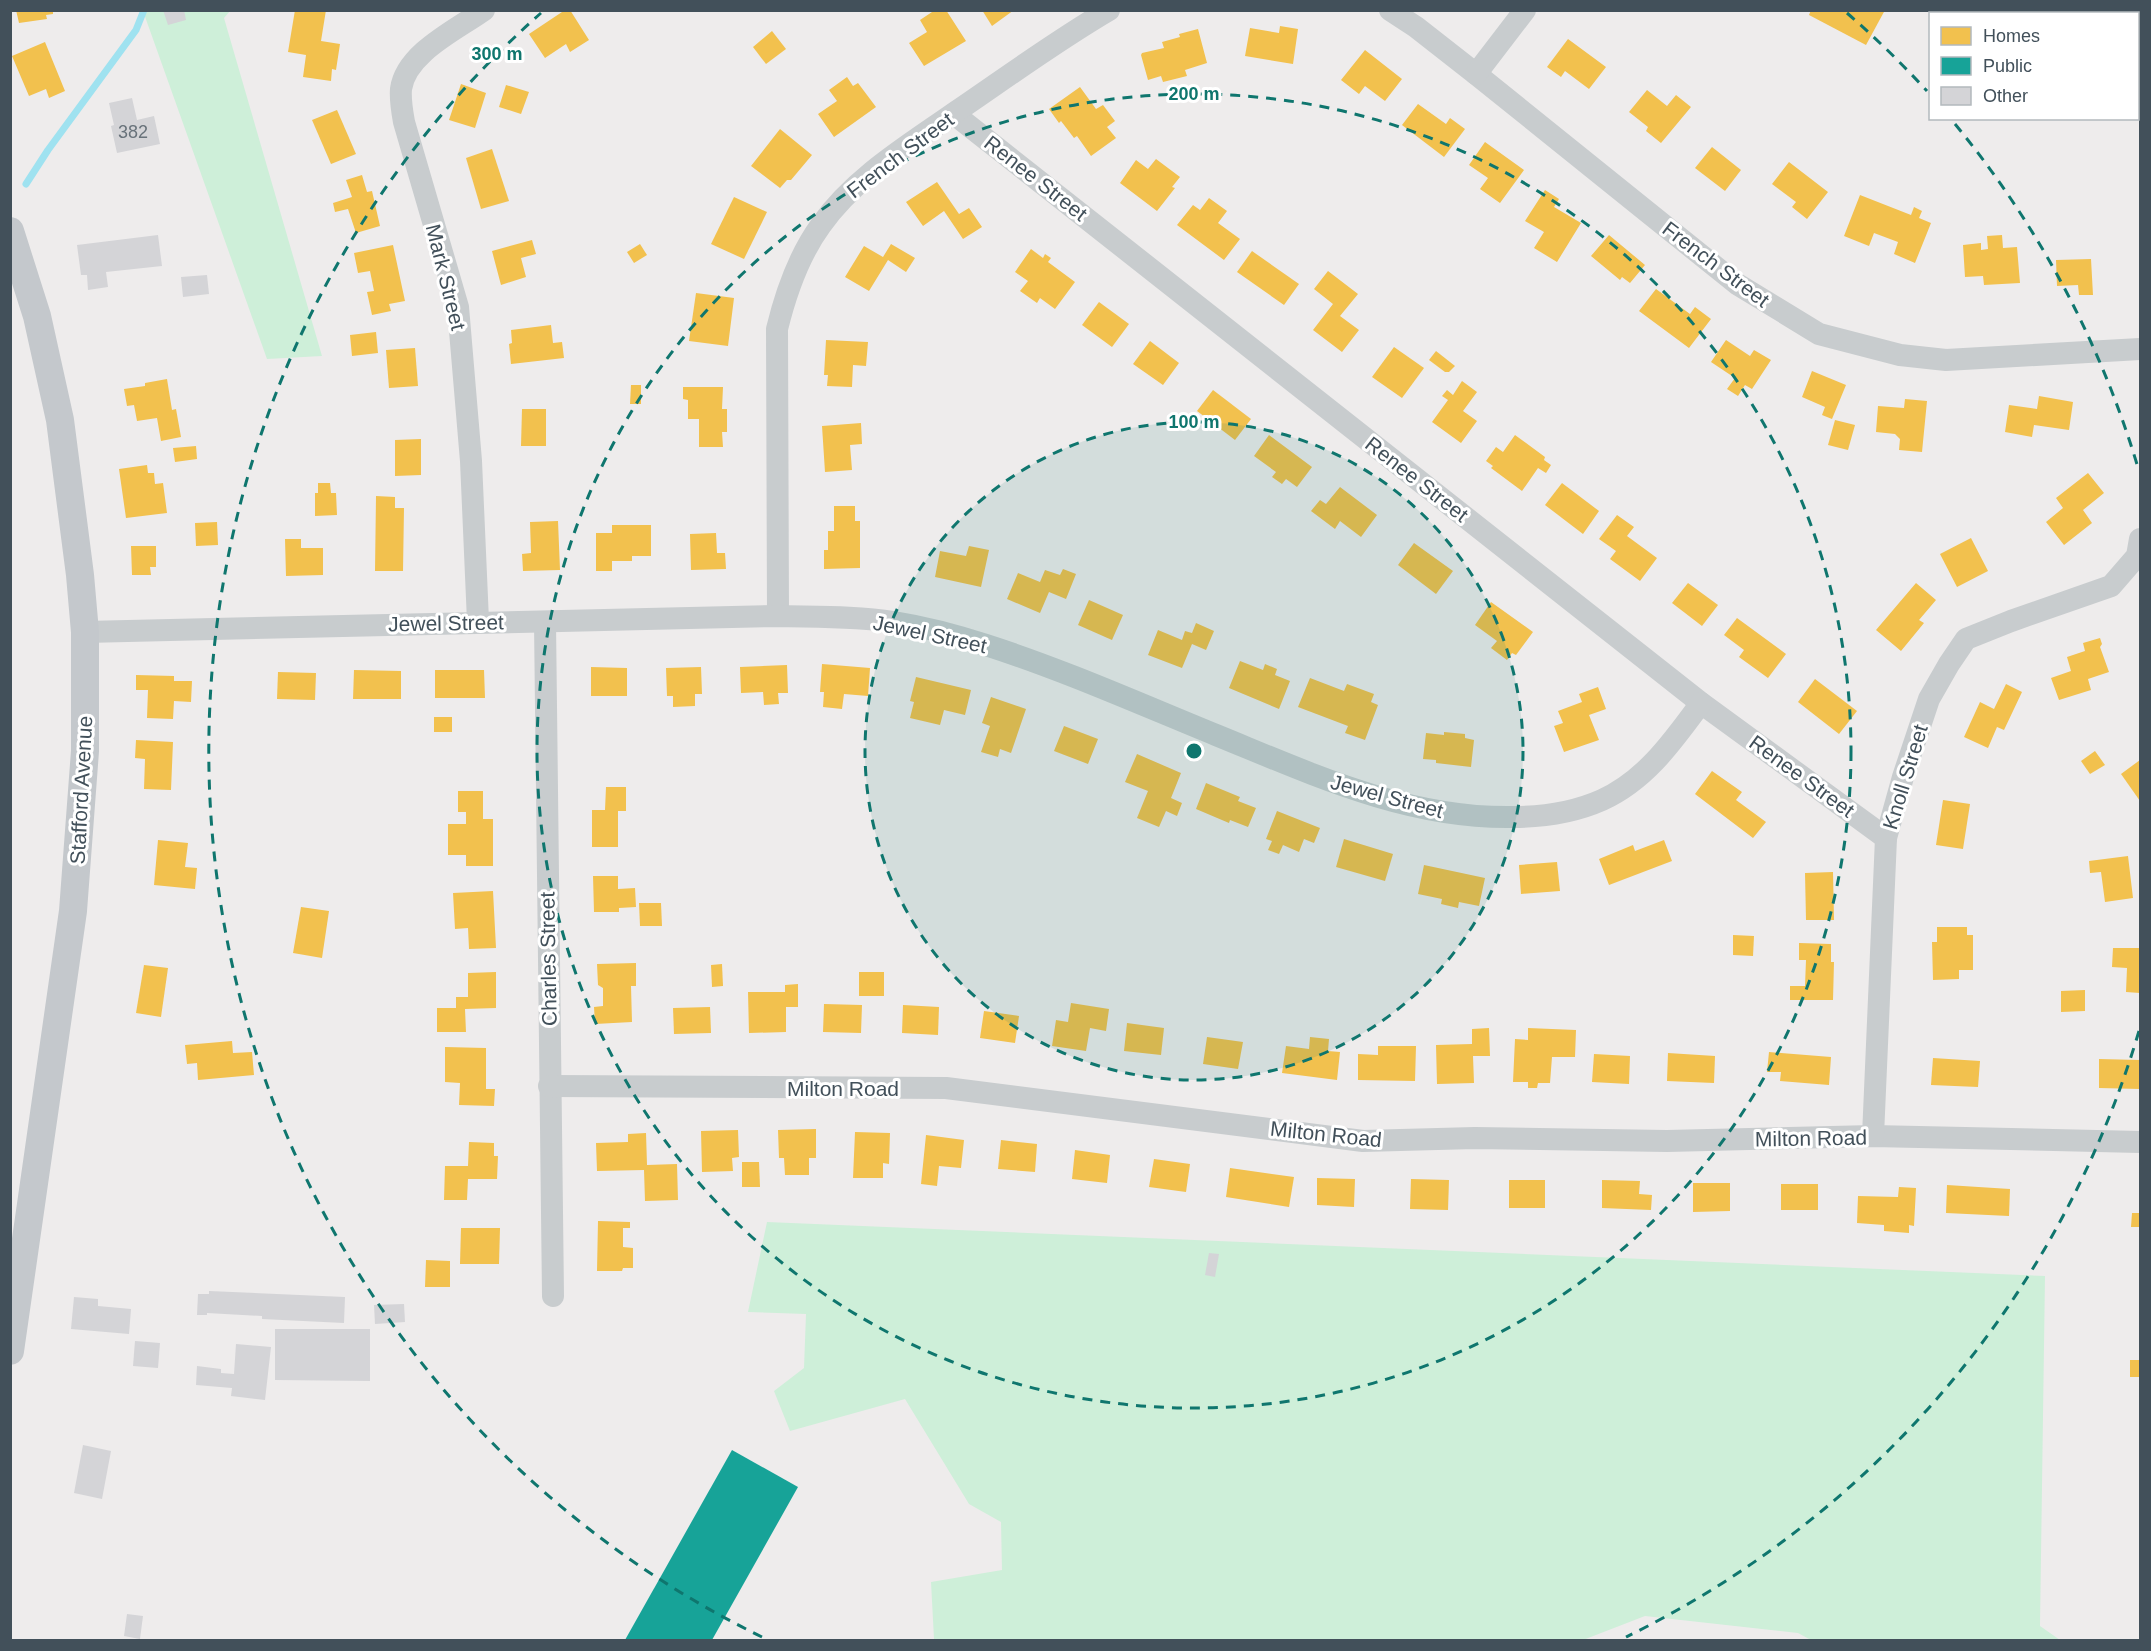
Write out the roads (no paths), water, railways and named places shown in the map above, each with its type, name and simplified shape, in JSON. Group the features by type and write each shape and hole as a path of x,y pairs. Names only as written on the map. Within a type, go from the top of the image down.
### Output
{"main road":[{"name":"Stafford Avenue","path":"10,231 37,316 60,420 85,632 85,751 73,911 15,1294 10,1351"}],"street":[{"name":"Mark Street","path":"478,621 471,461 458,307 404,122 401,88 405,75 419,55 484,10"},
{"name":"French Street","path":"778,616 777,329 783,303 799,263 820,225 851,189 882,164 1047,48 1109,10"},
{"name":"French Street","path":"1390,10 1416,27 1476,74 1737,284 1819,334 1900,355 1946,360 2140,349"},
{"path":"1476,74 1525,10"},
{"name":"Renee Street","path":"954,114 1701,703 1886,838"},
{"name":"Knoll Street","path":"1873,1136 1886,838 1929,699 1966,639 2111,586 2137,556 2140,539"},
{"name":"Jewel Street","path":"85,632 478,621 545,622 778,616 892,622 947,633 1024,658 1338,784 1383,799 1437,812 1486,818 1536,817 1601,801 1630,784 1652,766 1701,703"},
{"name":"Charles Street","path":"545,622 553,1296"},
{"name":"Milton Road","path":"549,1086 946,1088 1363,1142 1475,1138 1666,1141 1873,1136 2140,1142"}],"waterway":[{"path":"26,184 48,150 136,30 144,10"}]}
